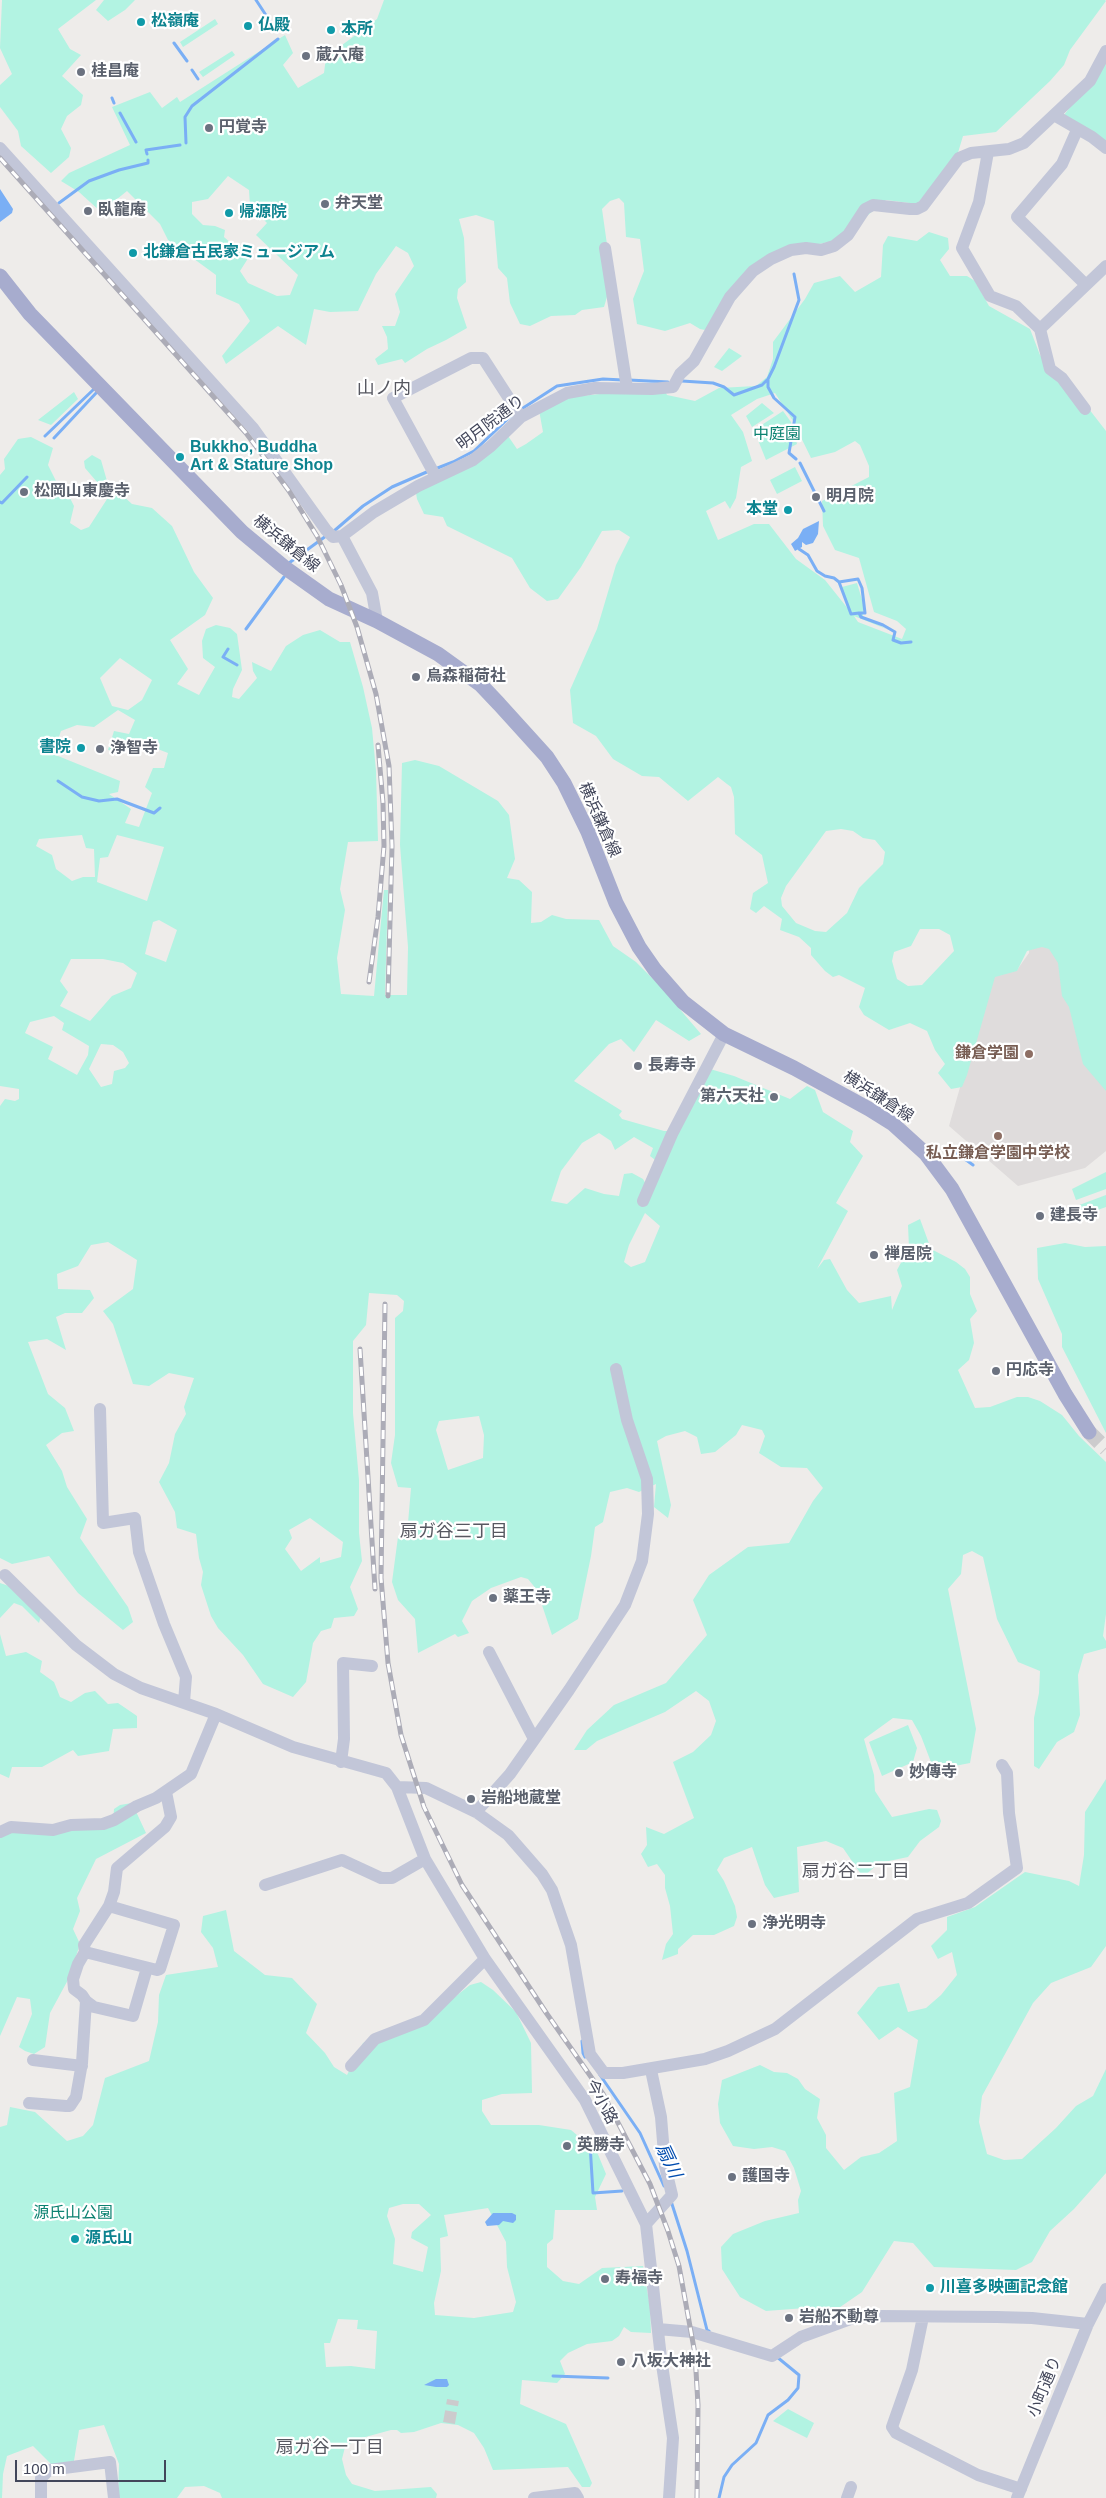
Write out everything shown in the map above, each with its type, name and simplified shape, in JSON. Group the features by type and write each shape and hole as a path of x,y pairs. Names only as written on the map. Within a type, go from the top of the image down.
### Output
{"main road":[{"name":"横浜鎌倉線","path":"1,279 43,328 242,532 284,567 329,600 377,621 438,654 481,685 547,757 564,783 588,832 616,903 655,970 683,1002 724,1034 794,1068 870,1110 892,1124 926,1154 952,1189 1065,1394 1089,1432"}],"street":[{"path":"1085,409 1062,378 1050,369 1040,328 1016,306 990,296 962,248 979,202 988,152 1009,149 1024,143 1090,81 1106,51"},
{"path":"1054,115 1092,137 1106,148"},
{"path":"1078,130 1062,164 1017,217 1085,284"},
{"path":"0,148 253,428 334,534 372,593 377,621"},
{"name":"明月院通り","path":"334,534 374,512 433,471 483,453 518,413 568,393 627,381 668,388 694,361 730,297 753,271 771,259 792,250 806,248 821,250 834,246 848,235 865,209 873,205 917,209 923,206 959,158 971,153 988,152"},
{"path":"605,248 616,325 627,381"},
{"path":"1040,328 1106,266"},
{"path":"433,471 393,398 471,358 482,358 518,413"},
{"path":"643,1201 672,1134 724,1034"},
{"path":"476,1812 510,1774 569,1690 625,1605 642,1561 648,1514 647,1479 627,1420 616,1369"},
{"path":"100,1409 103,1523 135,1518 139,1552 164,1624 186,1677 184,1702"},
{"path":"5,1576 98,1663 141,1688 216,1714 284,1744 341,1762 386,1773 397,1787 426,1788 476,1812 508,1835 542,1874 552,1890 571,1945 590,2054 604,2073 651,2070 705,2059 728,2051 776,2029 916,1919 968,1903 1017,1868 1009,1813 1007,1772 1002,1765"},
{"path":"489,1652 534,1738"},
{"path":"341,1762 344,1738 343,1663 372,1666"},
{"path":"0,1832 11,1827 53,1830 71,1825 103,1824 166,1792 191,1774 216,1714"},
{"name":"今小路","path":"397,1787 425,1859 485,1960 585,2100 646,2224 673,2438 670,2498"},
{"path":"147,1968 133,2016 103,2010 86,2001 74,1989 72,1984 84,1952 84,1945 109,1906 114,1892 117,1868 165,1826 171,1817 166,1792"},
{"path":"265,1885 342,1860 381,1878 392,1878 425,1859"},
{"path":"84,1952 147,1968 160,1969 174,1925 109,1906"},
{"path":"351,2066 364,2048 375,2039 424,2020 485,1960"},
{"path":"29,2103 70,2106 76,2098 82,2066 86,2001"},
{"path":"33,2060 82,2066"},
{"path":"646,2224 672,2194 665,2166 661,2118 651,2070"},
{"name":"小町通り","path":"1019,2494 1088,2324 1106,2289"},
{"path":"658,2329 692,2332 772,2356 801,2337 853,2318 882,2316 1032,2318 1088,2324"},
{"path":"923,2317 912,2370 892,2427 896,2433 1019,2494"},
{"path":"41,2498 41,2478 49,2470 110,2462 114,2498"},
{"path":"534,2498 575,2493 578,2498"}],"shaded area":[{"name":"鎌倉学園","path":"1030,930 1064,930 1106,1089 1106,1151 1085,1168 1018,1186 949,1126 992,975 1017,970 1029,953"}],"green space":[{"path":"2,0 96,0 58,29 70,49 81,55 62,76 83,95 81,105 67,116 61,129 71,148 69,157 51,173 21,146 18,131 0,107 0,85 12,74 0,48"},
{"path":"104,0 135,0 125,10 108,21 96,10"},
{"path":"384,0 1106,1 1070,50 1064,65 1050,81 996,132 963,136 957,156 917,204 886,200 838,240 772,254 710,331 700,329 690,323 665,331 637,324 633,299 644,271 640,239 626,237 624,203 619,198 610,201 602,209 612,280 604,307 582,310 575,315 551,316 530,326 520,324 510,303 507,278 498,268 494,221 476,215 459,219 464,238 466,282 458,289 457,298 467,328 405,363 402,359 378,365 375,359 388,349 387,337 382,326 395,326 400,312 395,294 414,266 408,253 396,246 376,274 358,311 330,312 314,309 306,345 278,326 226,364 222,356 250,321 239,304 216,294 216,275 168,240 160,224 127,191 101,212 79,192 61,181 69,173 130,145 112,107 150,92 162,108 177,97 180,102 285,35 293,53 283,65 298,88 324,73 326,57 377,19","holes":["228,176 249,190 250,206 267,223 256,235 298,275 290,295 277,296 248,283 240,271 247,260 246,249 232,244 224,237 225,230 215,226 203,225 192,214 192,202 208,199"]},
{"path":"215,19 218,24 183,47 180,42"},
{"path":"232,51 235,55 203,77 199,72"},
{"path":"1106,51 1106,144 1064,115 1090,81"},
{"path":"929,232 948,238 949,249 940,260 950,276 967,276 975,281 989,306 1030,329 1040,355 1075,391 1106,431 1106,1091 1083,1064 1069,1007 1062,996 1058,963 1049,949 1042,947 1027,951 1017,971 995,977 967,1075 962,1087 951,1089 938,1073 945,1064 935,1050 927,1031 910,1023 889,1030 864,1015 859,1007 865,988 839,975 833,977 825,971 811,955 811,948 799,937 780,930 782,919 764,906 756,913 750,909 753,893 768,883 762,855 735,834 734,797 731,787 718,777 688,801 659,777 642,776 613,759 596,736 573,723 570,690 597,629 616,565 630,537 619,530 602,531 581,567 558,599 547,601 530,588 512,558 447,526 443,517 424,514 417,499 416,493 506,433 517,449 526,444 543,432 539,410 572,397 663,387 667,395 695,401 719,388 756,386 767,377 773,359 773,342 805,299 814,283 840,276 855,292 881,277 883,245 888,236 917,241","holes":["775,393 793,421 811,458 835,452 855,441 860,445 869,466 869,477 822,501 823,526 835,550 859,558 874,612 897,621 906,629 902,639 858,622 854,616 889,630 863,617 863,603 857,583 842,587 849,610 825,580 796,559 769,524 754,524 718,540 706,511 725,501 730,509 736,498 741,467 752,461 743,432 731,415 757,399","841,829 853,831 863,838 875,840 885,852 883,864 859,888 847,913 826,932 815,931 796,923 782,906 781,898 786,886 826,831","920,929 939,929 950,935 954,951 922,985 908,986 897,979 892,961 894,952 911,946"]},
{"path":"729,348 742,356 722,371 714,367"},
{"path":"74,392 78,399 51,425 38,420"},
{"path":"762,403 774,413 752,427 746,416"},
{"name":"中庭園","path":"783,411 791,422 797,444 766,460 754,430"},
{"path":"31,437 53,448 48,465 60,489 69,496 74,506 70,523 81,530 89,527 109,496 85,468 84,461 92,455 101,460 107,481 132,504 152,508 172,526 194,572 213,598 205,615 170,640 188,669 177,684 199,695 215,667 203,658 202,641 206,629 216,625 230,628 237,634 242,670 233,689 232,697 239,699 257,678 253,671 252,662 271,671 286,646 303,635 320,630 340,642 350,642 372,728 376,771 378,841 348,842 340,889 345,910 337,958 341,994 374,996 384,890 388,890 385,995 407,995 408,947 400,845 402,763 415,760 439,766 498,801 509,815 515,859 507,878 519,880 532,892 531,923 541,922 552,915 566,919 599,920 613,946 636,962 660,986 701,1034 689,1041 656,1020 634,1052 621,1039 609,1044 574,1081 622,1111 619,1115 622,1119 664,1131 677,1131 710,1069 734,1076 790,1099 807,1086 815,1090 823,1112 853,1131 850,1142 863,1156 836,1203 848,1211 817,1269 824,1260 830,1259 847,1290 859,1303 891,1296 892,1310 902,1286 897,1270 909,1248 908,1225 920,1219 931,1249 965,1269 970,1277 970,1294 977,1311 970,1319 974,1343 969,1360 958,1370 975,1408 990,1407 1017,1397 1028,1397 1040,1401 1062,1415 1079,1436 1106,1462 1106,1614 1103,1636 1106,1641 1106,1648 1084,1654 1078,1675 1080,1715 1074,1732 1057,1742 1039,1769 1034,1766 1034,1718 1039,1693 1040,1671 1018,1662 997,1619 983,1557 972,1551 963,1555 961,1574 948,1589 976,1729 970,1763 934,1770 921,1736 912,1720 893,1718 864,1739 874,1775 875,1791 892,1817 929,1809 937,1810 941,1821 939,1827 920,1841 908,1857 879,1863 863,1877 843,1848 826,1841 797,1847 799,1892 774,1898 765,1885 752,1847 724,1858 717,1870 735,1906 737,1917 734,1926 714,1935 693,1935 678,1949 678,1954 662,1960 666,1944 673,1934 670,1906 665,1888 665,1875 657,1864 648,1867 641,1854 647,1845 646,1827 664,1834 694,1818 673,1762 693,1752 711,1735 716,1721 709,1701 696,1691 665,1712 597,1741 586,1750 574,1750 587,1730 614,1705 666,1683 707,1635 693,1600 709,1575 748,1547 789,1543 813,1501 823,1488 807,1468 781,1467 759,1453 765,1436 762,1430 742,1425 736,1435 715,1452 701,1454 697,1437 685,1431 666,1436 657,1441 671,1505 668,1518 654,1507 656,1484 639,1492 627,1488 610,1492 603,1522 595,1527 578,1619 552,1635 537,1590 528,1579 521,1577 491,1588 472,1601 462,1621 469,1633 458,1637 455,1634 418,1653 415,1619 398,1600 392,1582 398,1537 408,1523 411,1488 398,1487 391,1463 395,1435 395,1318 403,1311 404,1301 397,1295 369,1293 366,1325 353,1341 353,1413 359,1480 359,1533 362,1561 350,1587 358,1609 354,1616 334,1618 331,1628 321,1631 313,1643 306,1682 293,1697 263,1684 243,1655 218,1628 211,1616 201,1585 203,1572 196,1534 177,1528 175,1512 159,1482 169,1463 175,1434 186,1414 184,1407 194,1378 169,1373 149,1386 133,1384 113,1324 103,1311 133,1289 137,1260 108,1242 91,1245 78,1266 57,1274 58,1289 90,1290 94,1298 82,1313 65,1313 56,1317 66,1350 47,1339 28,1342 48,1394 65,1408 74,1431 62,1433 46,1445 62,1471 67,1487 87,1519 80,1538 128,1607 133,1622 123,1630 78,1593 49,1556 12,1564 0,1558 0,1106 5,1099 15,1101 19,1099 19,1089 0,1086 0,475 5,469 4,459 18,439","holes":["120,658 152,680 142,700 128,710 112,706 100,678","118,710 135,720 129,734 114,731 108,750 121,752 129,738 168,753 164,768 153,768 145,787 152,793 139,827 125,823 131,809 109,794 118,792 120,781 53,754 61,731 77,725 94,727","82,835 86,848 94,849 95,877 83,877 72,881 56,869 52,855 36,846 39,839","117,835 164,847 147,901 97,882 100,858 108,857","159,920 177,930 166,962 145,954 153,922","71,959 103,959 123,963 137,973 131,988 112,996 90,1021 60,1006 68,992 60,981","54,1016 64,1023 62,1030 89,1046 88,1055 77,1075 48,1059 53,1047 25,1033 30,1022","101,1044 113,1045 123,1052 129,1063 125,1068 114,1071 112,1084 101,1087 89,1069","599,1133 611,1141 615,1150 634,1137 653,1148 650,1156 663,1166 650,1191 643,1179 632,1173 624,1174 619,1196 585,1188 567,1204 551,1201 561,1171 582,1143","645,1213 660,1226 645,1262 631,1267 624,1262 629,1245","479,1416 484,1435 483,1458 448,1470 436,1430 439,1421","310,1518 343,1542 341,1557 320,1563 320,1557 301,1571 285,1549 292,1538 289,1530"]},
{"path":"795,467 802,481 777,494 770,480"},
{"path":"1106,1172 1106,1189 1076,1200 1072,1189"},
{"path":"1106,1195 1106,1207 1078,1217 1074,1207"},
{"path":"1065,1243 1085,1247 1106,1246 1106,1433 1062,1347 1062,1334 1038,1279 1037,1248"},
{"path":"0,1583 9,1586 41,1616 39,1623 22,1606 14,1603 0,1618"},
{"path":"0,1634 6,1656 26,1652 42,1661 40,1672 54,1682 60,1697 71,1702 85,1693 95,1691 108,1704 118,1703 137,1716 137,1728 113,1729 109,1751 78,1756 73,1750 42,1767 12,1767 9,1778 0,1774"},
{"path":"908,1725 917,1748 913,1762 882,1776 869,1742"},
{"path":"1106,1779 1106,1946 1091,1967 1051,1983 1033,2003 982,2096 979,2122 987,2154 1004,2160 1022,2159 1056,2128 1076,2106 1093,2096 1106,2069 1106,2173 1074,2209 1050,2231 1032,2262 1016,2270 934,2267 913,2243 894,2241 862,2292 830,2314 805,2308 766,2311 740,2297 722,2269 721,2247 733,2234 765,2221 799,2213 798,2200 801,2191 794,2168 785,2151 772,2147 754,2149 733,2146 720,2123 718,2104 722,2080 760,2065 774,2072 787,2073 798,2079 805,2089 820,2099 817,2118 826,2135 826,2148 844,2170 861,2157 879,2153 897,2141 894,2093 910,2087 918,2040 898,2027 879,2040 857,2013 878,1987 899,1983 908,2012 926,2008 941,1995 957,1975 952,1952 938,1959 931,1946 947,1930 947,1917 975,1907 1025,1872 1069,1881 1079,1886 1084,1855 1085,1812"},
{"path":"132,1803 146,1833 96,1859 77,1898 80,1911 73,1929 80,1944 69,1978 50,2013 45,2047 34,2054 25,2051 19,2047 32,2014 30,1999 17,1997 0,2036 0,1836 10,1833 113,1824 114,1809 120,1805"},
{"name":"源氏山公園","path":"226,1910 234,1951 265,1975 292,1978 317,2004 306,2033 325,2053 334,2067 347,2075 363,2043 442,2007 470,1985 481,1982 493,1990 516,2012 531,2043 532,2093 502,2094 482,2100 482,2111 491,2125 539,2125 571,2130 597,2152 606,2174 595,2197 597,2210 555,2210 553,2239 547,2244 547,2267 563,2281 579,2284 602,2268 643,2266 650,2307 651,2333 631,2332 624,2327 619,2336 612,2341 587,2344 568,2353 560,2361 565,2374 557,2383 522,2380 520,2404 566,2424 592,2483 590,2487 582,2487 568,2467 493,2470 484,2448 474,2433 458,2425 441,2423 414,2432 401,2433 397,2430 391,2430 358,2439 345,2447 342,2459 346,2475 352,2484 375,2491 431,2487 437,2494 436,2498 222,2498 220,2493 204,2486 185,2487 177,2498 118,2498 119,2464 104,2425 79,2430 72,2473 59,2472 33,2446 7,2456 3,2474 2,2498 0,2498 0,2127 7,2125 10,2107 35,2112 67,2141 83,2136 93,2125 105,2078 149,2061 158,2022 159,1995 166,1975 218,1967 213,1948 201,1932 203,1916","holes":["403,2204 419,2204 431,2215 412,2232 411,2238 428,2247 423,2272 393,2264 395,2239 387,2216 389,2208","488,2208 506,2242 507,2267 516,2302 513,2312 474,2318 435,2315 434,2303 441,2271 440,2238 448,2236 444,2215","338,2319 358,2320 357,2329 377,2331 375,2369 351,2366 326,2367 324,2343 330,2343"]},
{"path":"788,2409 814,2423 807,2438 773,2421"}],"water":[{"path":"0,189 13,209 12,213 0,222"},
{"path":"819,521 818,534 813,543 806,545 802,542 802,547 795,551 791,544 798,538 803,529"},
{"path":"493,2213 512,2213 516,2215 516,2220 513,2223 503,2221 499,2225 487,2226 485,2222"},
{"path":"436,2379 447,2379 449,2385 447,2387 436,2387 424,2385"}],"waterway":[{"path":"256,0 275,29"},
{"path":"186,143 185,117 192,106 278,39"},
{"path":"174,43 187,61"},
{"path":"192,70 198,79"},
{"path":"112,98 114,103"},
{"path":"120,113 136,142"},
{"path":"147,154 146,150 180,145"},
{"path":"59,203 89,181 119,170 148,163 148,160"},
{"path":"682,381 713,383 724,387 734,395 762,385 768,379 774,367 799,300 794,274"},
{"path":"520,410 557,386 603,379 623,380"},
{"path":"629,380 668,382"},
{"path":"768,380 768,387 774,398 795,417 789,453 796,459"},
{"path":"45,436 94,389"},
{"path":"54,438 97,392"},
{"path":"435,469 474,451 514,413"},
{"path":"800,463 824,511"},
{"path":"334,531 363,506 392,487 429,471"},
{"path":"0,502 2,503 27,477"},
{"path":"289,563 326,536"},
{"path":"799,549 808,555 817,571 825,576 834,578 839,582 858,579 862,588 865,613 859,613 861,617 883,625 895,632 893,640 901,643 911,642"},
{"path":"246,629 284,577"},
{"path":"839,582 851,614 859,613"},
{"path":"228,649 223,657 237,665"},
{"path":"58,781 82,797 99,801 117,799 154,813 160,808"},
{"path":"954,1151 973,1165"},
{"name":"扇川","path":"582,2041 585,2057"},
{"name":"扇川","path":"600,2075 640,2133 664,2186"},
{"path":"590,2144 593,2193 622,2191"},
{"name":"扇川","path":"671,2201 687,2251 707,2330 709,2331"},
{"name":"扇川","path":"719,2498 724,2477 732,2465 756,2443 768,2415 788,2400 798,2388 799,2375 777,2357"},
{"path":"553,2376 608,2378"}],"tunnel":[{"path":"1089,1432 1106,1449"},
{"path":"449,2423 453,2400"}],"railway":[{"path":"0,158 246,433 289,491 317,536 341,585 357,627 376,694 389,766 392,846 388,996"},
{"path":"369,982 378,917 384,846 383,803 378,745"},
{"path":"385,1304 381,1578 388,1663 401,1735 424,1807 462,1885 547,2014 603,2094 650,2184 679,2266 695,2354 698,2405 697,2498"},
{"path":"360,1349 375,1589"}],"place":[{"name":"松嶺庵","path":"141,22"},
{"name":"仏殿","path":"248,26"},
{"name":"本所","path":"331,30"},
{"name":"蔵六庵","path":"306,56"},
{"name":"桂昌庵","path":"81,72"},
{"name":"円覚寺","path":"209,128"},
{"name":"弁天堂","path":"325,204"},
{"name":"臥龍庵","path":"88,211"},
{"name":"帰源院","path":"229,213"},
{"name":"北鎌倉古民家ミュージアム","path":"133,253"},
{"name":"Bukkho, Buddha Art & Stature Shop","path":"180,457"},
{"name":"松岡山東慶寺","path":"24,492"},
{"name":"明月院","path":"816,497"},
{"name":"本堂","path":"788,510"},
{"name":"烏森稲荷社","path":"416,677"},
{"name":"書院","path":"81,748"},
{"name":"浄智寺","path":"100,749"},
{"name":"鎌倉学園","path":"1029,1054"},
{"name":"長寿寺","path":"638,1066"},
{"name":"第六天社","path":"774,1097"},
{"name":"私立鎌倉学園中学校","path":"998,1136"},
{"name":"建長寺","path":"1040,1216"},
{"name":"禅居院","path":"874,1255"},
{"name":"円応寺","path":"996,1371"},
{"name":"薬王寺","path":"493,1598"},
{"name":"妙傳寺","path":"899,1773"},
{"name":"岩船地蔵堂","path":"471,1799"},
{"name":"浄光明寺","path":"752,1924"},
{"name":"英勝寺","path":"567,2146"},
{"name":"護国寺","path":"732,2177"},
{"name":"源氏山","path":"75,2239"},
{"name":"寿福寺","path":"605,2279"},
{"name":"川喜多映画記念館","path":"930,2288"},
{"name":"岩船不動尊","path":"789,2318"},
{"name":"八坂大神社","path":"621,2362"}],"district":[{"name":"山ノ内","path":"384,389"},
{"name":"扇ガ谷三丁目","path":"454,1532"},
{"name":"扇ガ谷二丁目","path":"856,1872"},
{"name":"扇ガ谷一丁目","path":"330,2448"}]}
